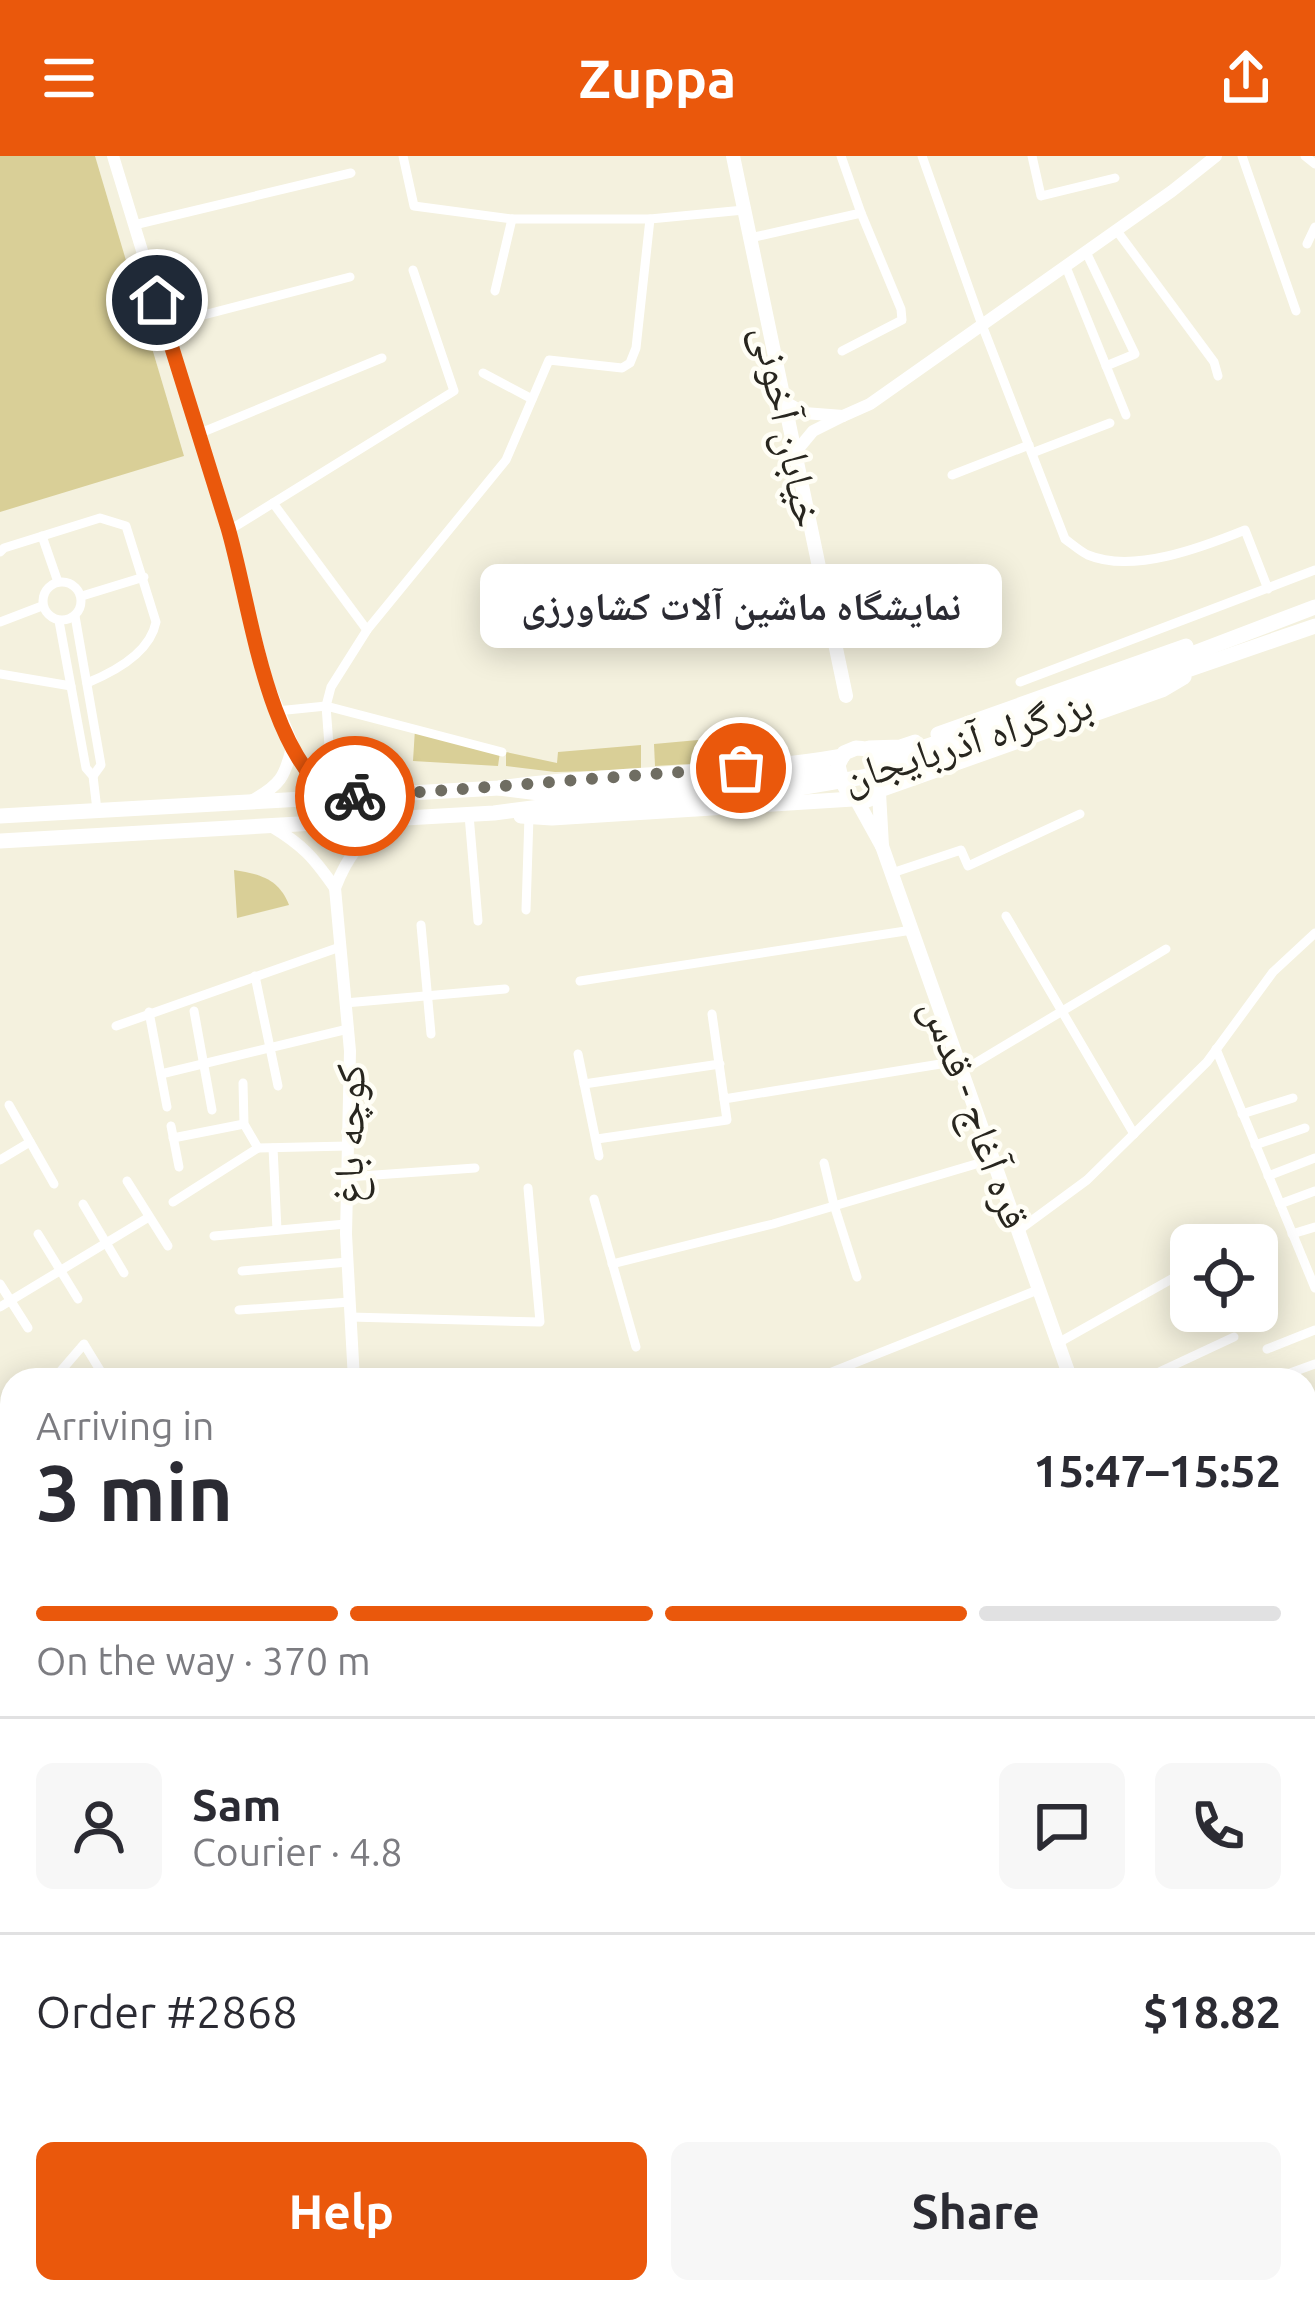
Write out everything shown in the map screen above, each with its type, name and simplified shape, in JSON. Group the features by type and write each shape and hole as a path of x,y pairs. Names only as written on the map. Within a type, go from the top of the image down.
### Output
{"highway":[{"name":"بزرگراه آذربایجان","path":"880,792 1162,689 1219,650 1315,607"},
{"name":"بزرگراه آذربایجان","path":"494,813 552,818 794,783 862,768 1219,650 1315,626"},
{"name":"بزرگراه آذربایجان","path":"869,748 936,746"},
{"path":"934,772 923,770 916,749 936,746"},
{"path":"856,748 869,748 879,756 885,780 880,792 867,800 855,799 843,789 838,765 856,748"},
{"name":"بزرگراه آذربایجان","path":"0,841 494,813 794,783 843,756"},
{"name":"بزرگراه آذربایجان","path":"0,816 499,788 550,781 794,783 855,799"}],"main road":[{"path":"113,156 228,531 267,682 302,767 333,798"},
{"name":"خیابان آخونی","path":"734,156 846,696"},
{"path":"794,454 813,431 870,404 1216,156"},
{"path":"782,400 804,413 843,416"},
{"path":"250,802 283,777 292,746"},
{"path":"880,792 883,847"},
{"path":"855,799 883,847"},
{"path":"335,888 363,839 389,819"},
{"path":"270,826 297,841 335,888"},
{"name":"قره آغاج - قدس","path":"883,847 1067,1368"},
{"name":"کوچه باغ","path":"335,888 348,1029 346,1224 352,1368"}],"street":[{"path":"403,156 414,206 512,220 650,219 744,210"},
{"path":"841,156 902,320 842,351"},
{"path":"922,156 1065,539 1089,555 1128,562 1185,552 1245,530 1268,589"},
{"path":"1032,156 1041,196 1115,178"},
{"path":"1243,156 1296,311"},
{"path":"1305,156 1315,164"},
{"path":"134,225 351,173"},
{"path":"750,238 861,213"},
{"path":"333,798 326,706 331,687 367,630 506,460 549,360 622,368 630,363 636,348 650,219"},
{"path":"495,292 512,220"},
{"path":"1307,244 1315,227"},
{"path":"1117,231 1214,362 1218,376"},
{"path":"1086,252 1135,354 1106,366"},
{"path":"1066,267 1126,415"},
{"path":"228,531 454,392 413,270"},
{"path":"165,325 350,277"},
{"path":"198,434 382,358"},
{"path":"484,373 532,399"},
{"path":"952,476 1110,423"},
{"path":"273,503 367,630"},
{"path":"0,552 100,518 126,526 157,622 154,635 117,671 87,683"},
{"path":"42,536 58,582"},
{"path":"1021,682 1315,570"},
{"path":"82,596 144,577"},
{"path":"58,582 74,585 82,596 75,616 59,621 47,617 42,606 44,590 58,582"},
{"path":"0,622 42,606"},
{"path":"75,616 100,765 93,776"},
{"path":"59,621 97,810"},
{"path":"0,674 71,686"},
{"path":"277,711 326,706 502,752"},
{"path":"469,814 478,921"},
{"path":"892,873 961,850 968,866 1080,814"},
{"path":"526,910 529,816"},
{"path":"1006,916 1134,1134"},
{"path":"422,925 431,1034"},
{"path":"580,981 912,930"},
{"path":"1019,1230 1087,1180 1207,1062 1273,972 1315,933"},
{"path":"116,1025 340,947"},
{"path":"724,1099 961,1066 1166,950"},
{"path":"255,976 278,1086"},
{"path":"345,1003 505,988"},
{"path":"194,1011 212,1110"},
{"path":"149,1012 167,1107"},
{"path":"597,1139 727,1120 712,1014"},
{"path":"161,1074 348,1029"},
{"path":"1216,1049 1315,1288"},
{"path":"578,1054 599,1156"},
{"path":"584,1084 720,1064"},
{"path":"243,1083 244,1124 258,1148"},
{"path":"1242,1114 1293,1098"},
{"path":"9,1105 54,1184"},
{"path":"173,1138 244,1124"},
{"path":"171,1126 179,1167"},
{"path":"1255,1145 1305,1128"},
{"path":"0,1160 30,1142"},
{"path":"173,1202 258,1148 348,1147"},
{"path":"273,1148 277,1231"},
{"path":"1268,1176 1315,1158"},
{"path":"612,1264 993,1159"},
{"path":"824,1163 857,1277"},
{"path":"347,1178 475,1168"},
{"path":"128,1180 168,1246"},
{"path":"350,1317 540,1322 528,1188"},
{"path":"1280,1204 1315,1191"},
{"path":"594,1199 635,1347"},
{"path":"83,1204 124,1273"},
{"path":"5,1304 149,1217"},
{"path":"214,1236 346,1224"},
{"path":"1292,1234 1315,1227"},
{"path":"38,1234 78,1299"},
{"path":"242,1270 348,1262"},
{"path":"1058,1343 1170,1280"},
{"path":"0,1284 5,1304 28,1328"},
{"path":"842,1368 1040,1289"},
{"path":"239,1310 350,1302"},
{"path":"1267,1349 1315,1330"},
{"path":"1168,1368 1234,1337"},
{"path":"63,1368 84,1344 99,1368"}],"shaded area":[{"path":"0,156 95,156 184,456 0,512"},
{"path":"415,729 500,752 498,766 413,761"},
{"path":"753,735 756,760 655,766 654,744"},
{"path":"641,745 641,770 555,772 506,766 506,752 557,763 558,752"},
{"path":"234,870 268,879 289,905 237,918"}],"way so far":[{"path":"355,796 741,768"}],"place":[{"name":"نمایشگاه ماشین آلات کشاورزی","path":"741,768"}],"route":[{"path":"157,300 277,711 302,767 318,786 333,798 355,796"}]}
